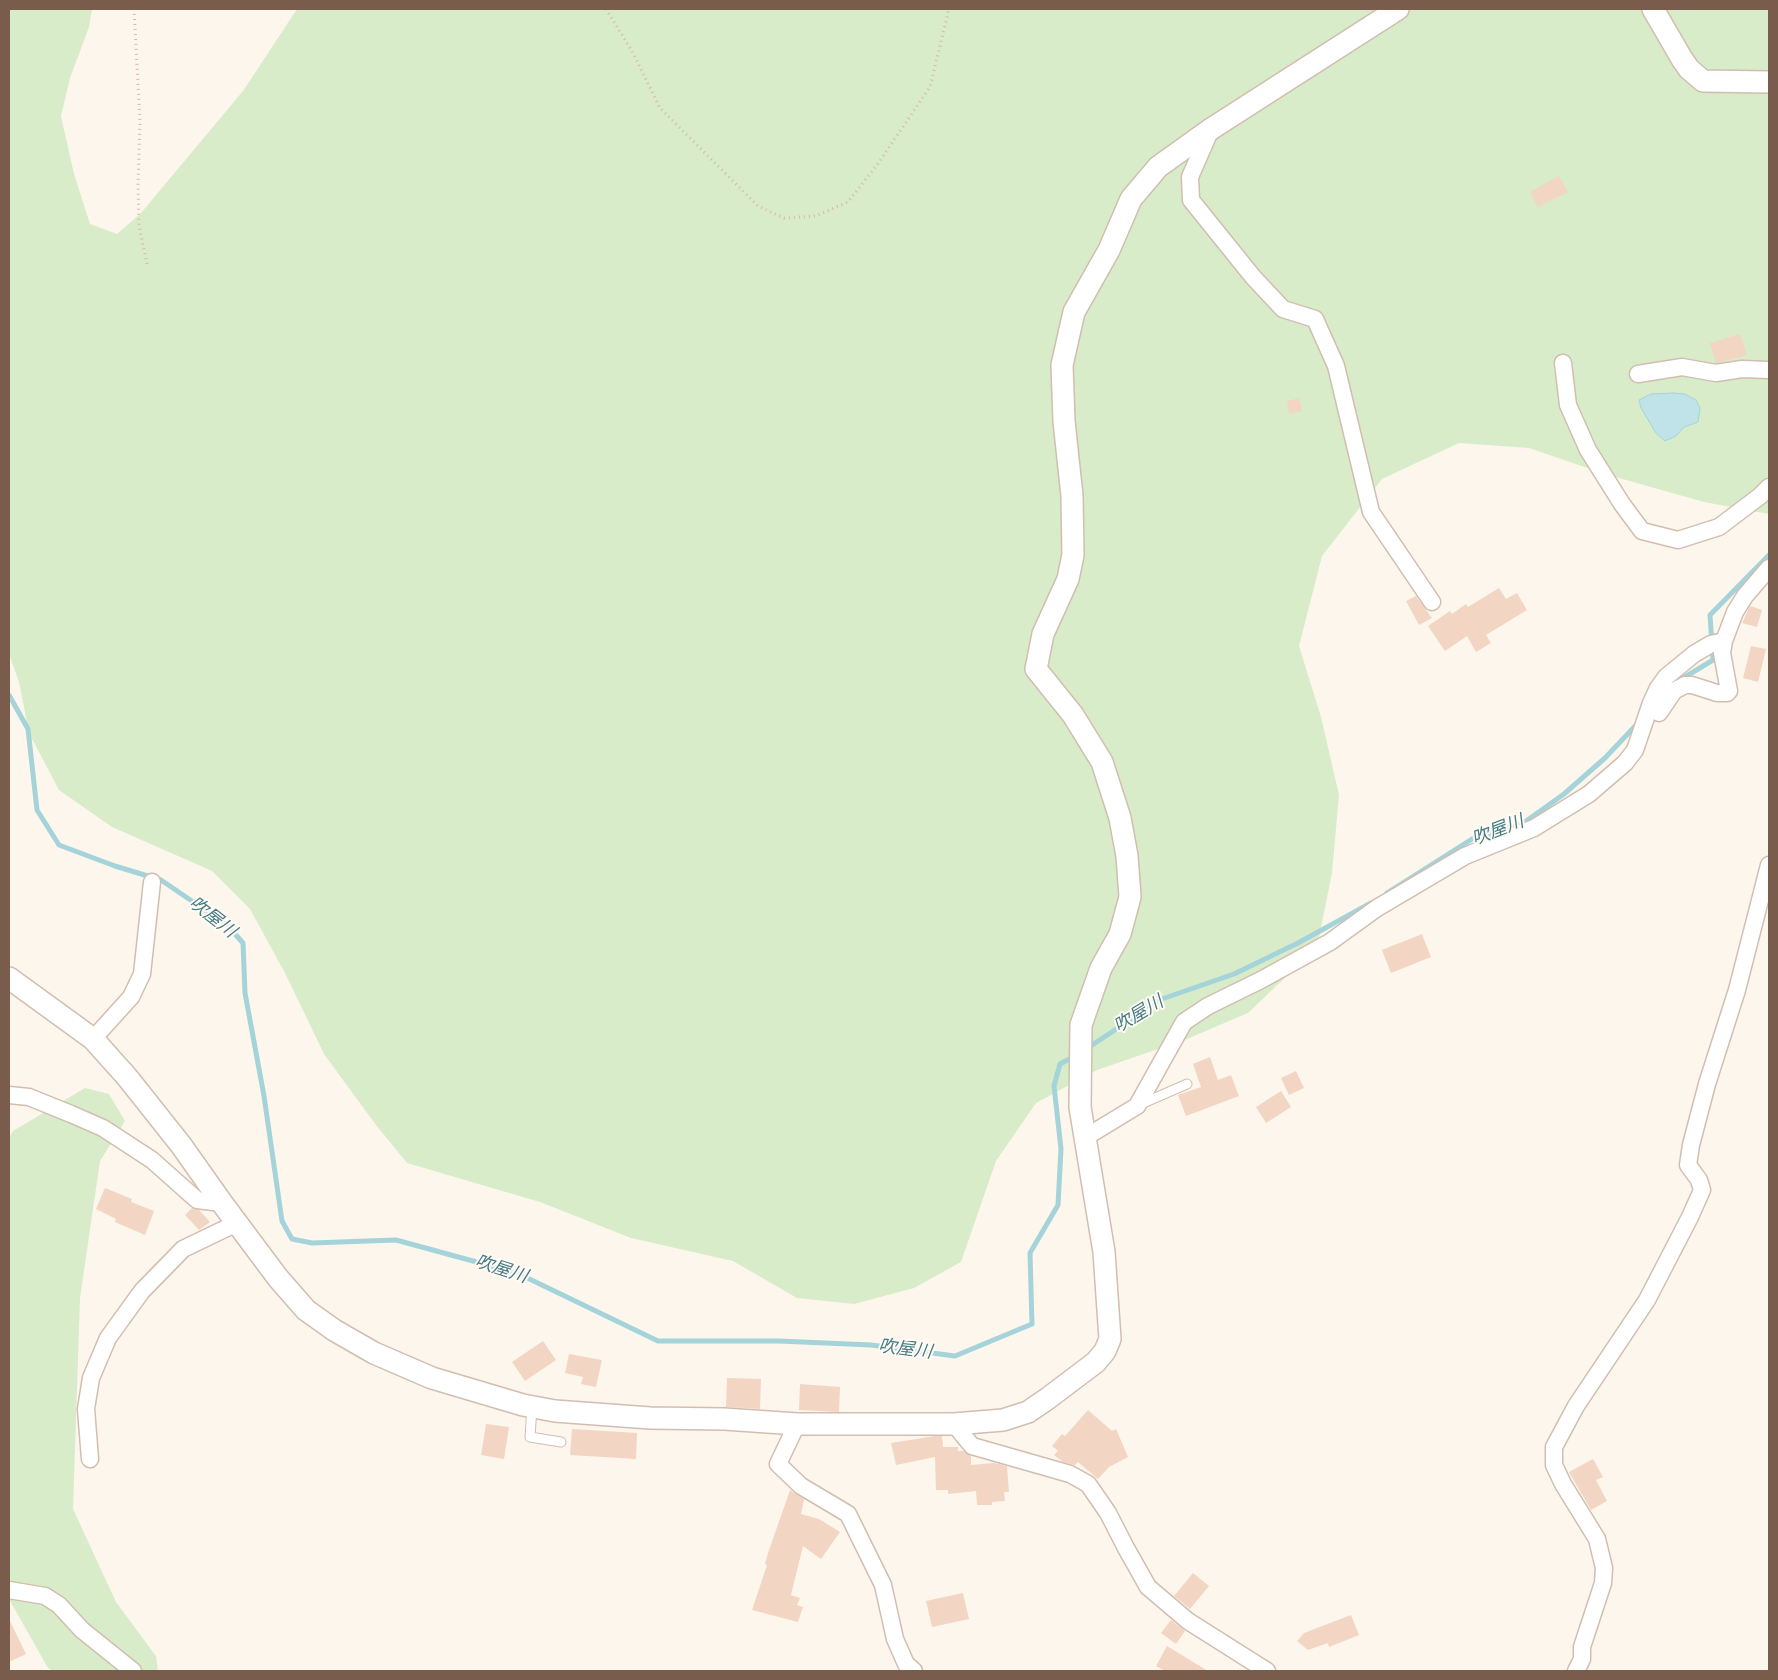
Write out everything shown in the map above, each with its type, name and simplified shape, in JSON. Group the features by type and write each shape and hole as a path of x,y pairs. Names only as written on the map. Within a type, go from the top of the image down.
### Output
{"street":[{"path":"9,978 93,1039 127,1077 181,1145 278,1278 306,1310 334,1330 374,1353 432,1378 555,1411 650,1418 724,1419 797,1424 954,1424 1003,1420 1028,1412 1047,1399 1096,1362 1105,1351 1110,1339 1104,1252 1080,1107 1081,1025 1101,968 1120,934 1130,897 1127,856 1120,818 1102,762 1073,715 1036,669 1043,634 1068,579 1073,555 1072,496 1064,421 1062,365 1074,312 1109,250 1131,199 1158,167 1211,129 1398,9"},
{"path":"1653,9 1689,69 1704,81 1769,82"},
{"path":"1211,129 1190,177 1191,200 1253,278 1283,309 1315,319 1336,366 1370,512 1432,602"},
{"path":"1563,363 1568,406 1588,450 1622,504 1642,531 1678,540 1719,527 1769,487"},
{"path":"1638,374 1682,367 1716,373 1742,369 1769,370"},
{"path":"1658,713 1674,690 1685,685 1692,685 1717,693 1727,693 1729,691 1722,652 1724,641 1735,612 1745,596 1769,568"},
{"path":"1086,1137 1137,1106 1184,1022 1208,1006 1261,980 1330,942 1377,908 1464,856 1534,828 1589,794 1625,763 1635,750 1651,703 1666,677 1694,654 1711,644 1724,641"},
{"path":"1576,1671 1582,1659 1582,1647 1603,1584 1604,1568 1597,1539 1563,1484 1554,1465 1554,1447 1576,1406 1648,1300 1702,1190 1699,1180 1688,1165 1691,1146 1737,990 1769,865"},
{"path":"93,1039 130,997 142,974 152,882"},
{"path":"9,1095 29,1097 103,1128 152,1160 197,1200 222,1203"},
{"path":"90,1459 86,1409 91,1378 108,1338 142,1291 183,1249 237,1223"},
{"path":"797,1424 778,1464 801,1486 848,1514 883,1585 896,1639 906,1664 914,1671"},
{"path":"954,1424 972,1446 1070,1474 1088,1484 1108,1513 1148,1587 1188,1621 1268,1671"},
{"path":"9,1590 45,1596 59,1605 82,1630 133,1671"}],"lane":[{"path":"1137,1106 1187,1084"},
{"path":"532,1406 530,1437 561,1442"}],"path":[{"path":"134,9 140,121 139,226 147,264"},
{"path":"606,9 632,51 660,108 758,206 784,218 816,216 848,202 877,165 930,87 948,9"}],"green space":[{"path":"9,9 92,9 89,27 70,78 61,116 74,174 90,224 117,234 141,213 243,91 297,9 1769,9 1769,514 1704,502 1605,474 1529,448 1459,443 1382,479 1322,556 1299,646 1321,717 1339,795 1332,873 1317,947 1248,1013 1187,1039 1097,1070 1036,1103 996,1161 961,1262 914,1288 854,1304 797,1298 733,1261 631,1238 540,1202 407,1163 376,1125 324,1054 285,973 250,909 212,871 112,827 59,790 29,733 19,682 9,654"},
{"path":"85,1088 109,1094 125,1121 100,1161 80,1298 73,1509 116,1602 156,1656 158,1671 53,1671 48,1668 9,1599 9,1138 13,1131"}],"water":[{"path":"1651,394 1685,394 1696,400 1700,408 1698,422 1684,427 1676,436 1665,441 1656,433 1641,408 1639,400"}],"building":[{"path":"1559,176 1568,192 1538,207 1530,192"},
{"path":"1740,334 1747,355 1716,363 1710,343"},
{"path":"1299,398 1302,411 1289,414 1287,401"},
{"path":"1499,588 1506,599 1517,593 1527,610 1486,635 1491,643 1476,652 1467,636 1445,651 1428,626 1450,611 1452,614 1466,604 1468,607"},
{"path":"1416,596 1432,618 1419,625 1406,601"},
{"path":"1750,606 1762,610 1757,627 1742,623"},
{"path":"1751,646 1766,649 1758,682 1743,678"},
{"path":"1422,934 1431,957 1391,973 1382,950"},
{"path":"1210,1057 1218,1080 1231,1075 1239,1096 1186,1116 1178,1095 1201,1087 1193,1064"},
{"path":"1296,1071 1304,1088 1289,1095 1281,1078"},
{"path":"1281,1091 1291,1107 1266,1123 1256,1107"},
{"path":"105,1188 132,1199 131,1202 154,1211 145,1235 115,1222 116,1219 96,1209"},
{"path":"192,1208 199,1210 210,1222 199,1230 185,1215"},
{"path":"543,1341 556,1360 525,1381 512,1362"},
{"path":"569,1354 602,1360 596,1387 581,1384 583,1377 565,1373"},
{"path":"727,1378 761,1379 760,1409 726,1407"},
{"path":"800,1384 840,1387 839,1412 799,1410"},
{"path":"1088,1410 1112,1431 1116,1429 1128,1457 1109,1467 1098,1479 1078,1462 1075,1465 1063,1462 1054,1455 1058,1451 1052,1446 1062,1434 1065,1436"},
{"path":"486,1424 509,1427 504,1459 481,1455"},
{"path":"572,1429 637,1433 636,1459 570,1455"},
{"path":"942,1436 943,1447 958,1447 958,1451 963,1451 971,1456 971,1465 994,1463 1007,1466 1009,1492 1004,1492 1005,1501 992,1502 992,1505 977,1505 976,1491 948,1494 948,1490 936,1490 935,1457 896,1465 891,1443"},
{"path":"1593,1459 1603,1477 1596,1480 1607,1501 1591,1510 1569,1472"},
{"path":"790,1490 804,1499 801,1514 819,1519 840,1532 821,1559 803,1546 791,1595 800,1598 797,1605 803,1607 798,1622 752,1610 767,1565 765,1564 768,1553"},
{"path":"1193,1573 1209,1586 1190,1609 1174,1596"},
{"path":"963,1593 969,1619 932,1627 926,1601"},
{"path":"1351,1615 1359,1635 1329,1647 1328,1643 1308,1650 1297,1641 1304,1633"},
{"path":"9,1619 26,1654 9,1662"},
{"path":"1171,1620 1185,1631 1176,1644 1161,1633"},
{"path":"1167,1646 1208,1671 1165,1671 1156,1666"}],"waterway":[{"name":"吹屋川","path":"1680,680 1713,660 1710,615 1769,555"},
{"name":"吹屋川","path":"9,695 28,729 37,810 59,845 115,866 161,880 227,925 243,943 245,993 264,1096 282,1221 292,1239 312,1243 396,1240 517,1273 658,1341 779,1341 871,1345 955,1356 1032,1324 1030,1253 1058,1205 1061,1149 1054,1086 1060,1064 1075,1056"},
{"name":"吹屋川","path":"1387,893 1472,839 1522,824 1564,794 1605,758 1639,722"},
{"name":"吹屋川","path":"1086,1049 1162,999 1234,974 1298,943 1371,903"}]}
